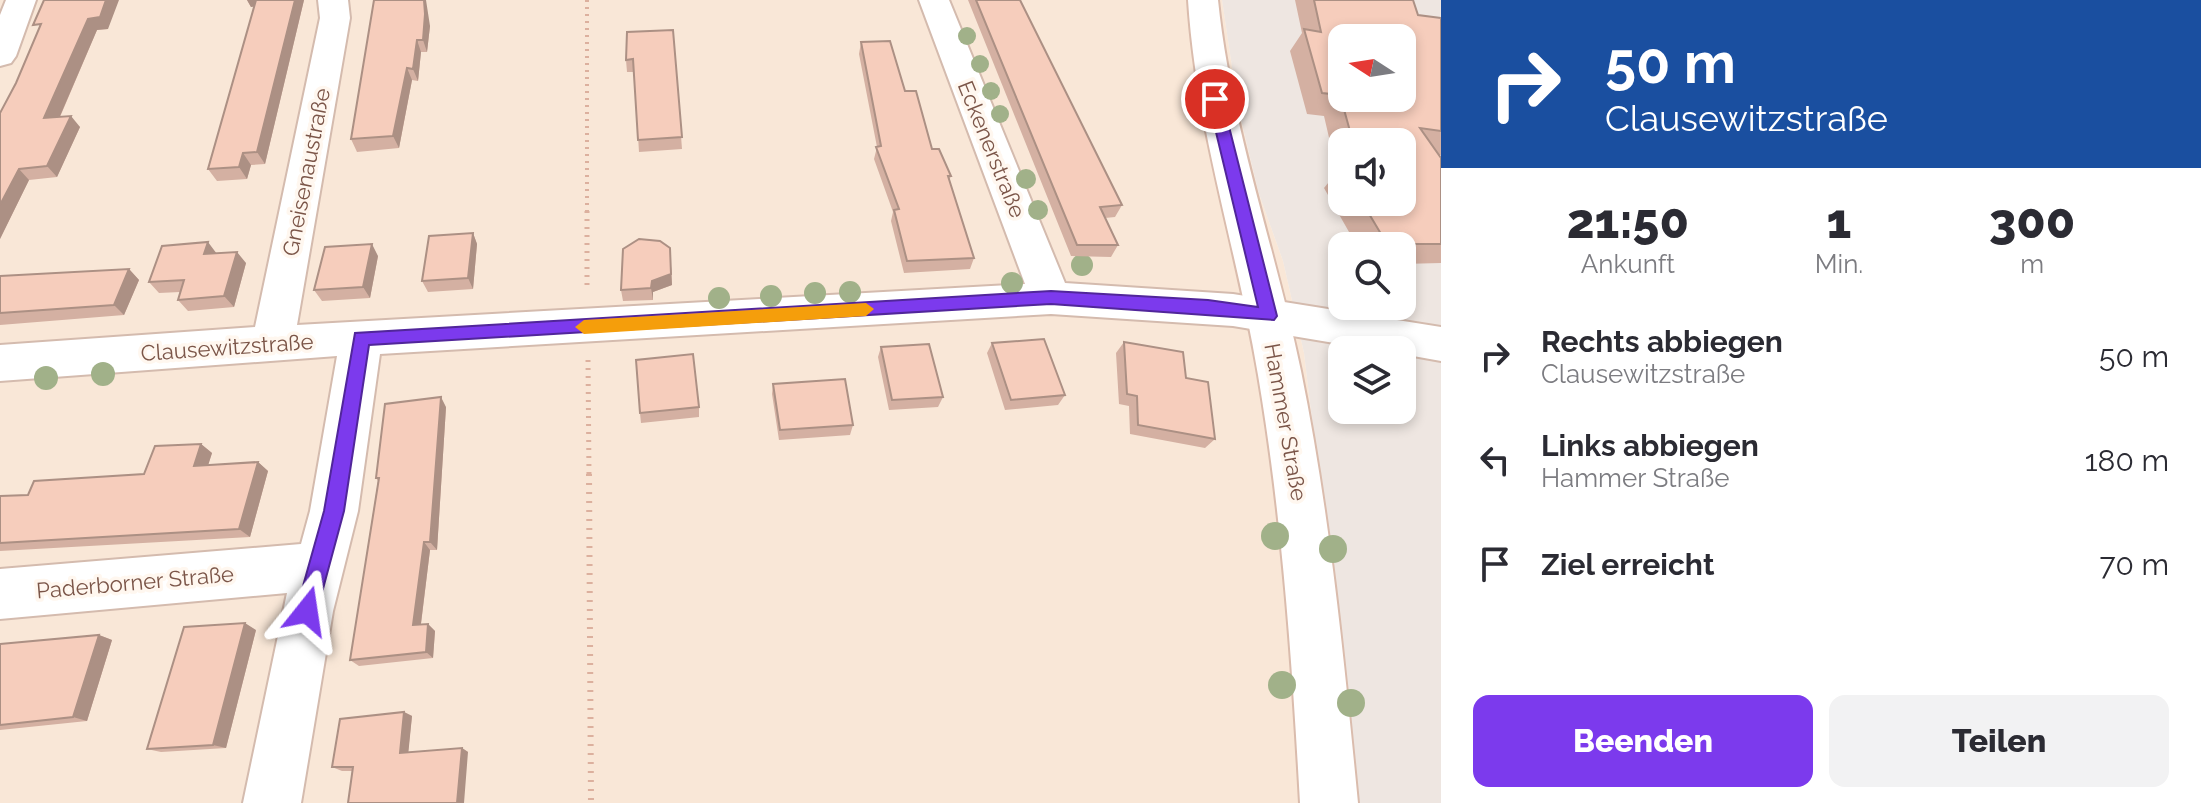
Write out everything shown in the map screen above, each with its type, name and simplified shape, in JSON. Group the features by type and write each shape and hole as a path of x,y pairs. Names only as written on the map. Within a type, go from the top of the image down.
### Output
{"street":[{"path":"0,56 21,0"},
{"name":"Gneisenaustraße","path":"273,343 335,18 333,0"},
{"name":"Eckenerstraße","path":"934,0 1051,298"},
{"name":"Hammer Straße","path":"1203,0 1215,99 1268,316 1302,512 1329,803"},
{"name":"Clausewitzstraße","path":"0,363 273,343 1051,298 1208,307 1441,344"},
{"path":"272,803 307,611 334,511 361,338"},
{"name":"Paderborner Straße","path":"0,594 319,566"}],"path":[{"path":"587,0 591,803"}],"shaded area":[{"path":"0,0 1222,0 1238,107 1258,191 1283,261 1304,353 1358,803 0,803"},
{"path":"1222,0 1441,0 1441,803 1358,803 1304,353 1283,261 1258,191 1238,107"}],"building":[{"path":"44,0 106,0 100,17 88,19 44,118 71,116 47,166 19,169 0,205 0,113 41,24 33,25"},
{"path":"256,0 295,0 257,152 243,153 239,167 208,169"},
{"path":"374,0 424,0 423,40 417,40 413,69 407,68 393,136 351,139"},
{"path":"976,0 1020,0 1122,205 1100,207 1118,245 1077,245"},
{"path":"1314,0 1413,0 1418,15 1441,18 1441,131 1420,128 1441,158 1441,244 1416,244 1416,232 1380,232 1370,216 1416,216 1416,128 1349,128 1345,112 1416,112 1416,24 1328,24 1328,94 1322,93 1304,29 1321,32"},
{"path":"673,30 682,137 638,140 633,59 626,60 627,32"},
{"path":"890,41 905,91 916,91 932,149 939,149 951,176 948,176 974,258 907,261 894,210 899,209 876,147 881,146 861,42"},
{"path":"473,233 468,278 422,281 429,236"},
{"path":"639,239 660,241 670,248 671,274 652,281 651,288 621,290 623,249"},
{"path":"208,242 204,254 237,252 224,296 178,300 184,280 149,282 162,246"},
{"path":"372,244 363,287 314,290 325,247"},
{"path":"129,269 114,305 0,313 0,276"},
{"path":"1044,339 1065,395 1011,400 992,343"},
{"path":"1124,342 1183,352 1186,378 1208,382 1215,439 1138,425 1137,396 1127,394"},
{"path":"929,344 943,397 892,400 881,347"},
{"path":"693,354 699,407 640,413 636,360"},
{"path":"845,379 853,425 780,430 773,384"},
{"path":"441,397 430,542 424,542 413,625 428,624 426,652 350,660 379,478 376,478 385,404"},
{"path":"201,444 194,466 258,462 239,529 0,543 0,496 28,495 34,481 144,474 155,446"},
{"path":"245,623 213,745 147,749 184,627"},
{"path":"99,635 73,717 0,725 0,644"},
{"path":"404,712 400,753 462,748 457,803 348,803 353,767 332,767 340,719"}],"slow traffic":[{"path":"584,327 866,309"}],"route":[{"path":"307,611 334,511 361,338 1051,298 1208,307 1268,316 1215,99"}]}
